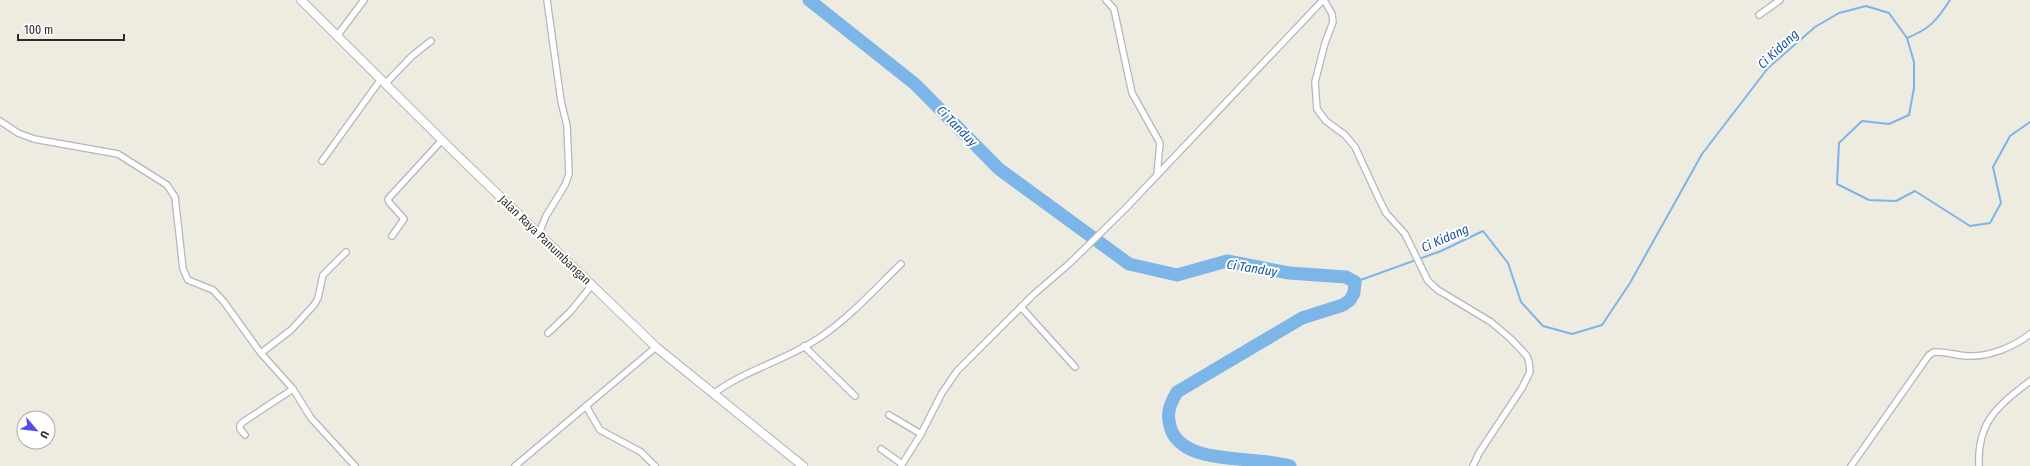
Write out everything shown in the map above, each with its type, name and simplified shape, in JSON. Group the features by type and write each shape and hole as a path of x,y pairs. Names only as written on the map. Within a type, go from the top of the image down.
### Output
{"main road":[{"name":"Jalan Raya Panumbangan","path":"301,0 442,140 656,347 803,466"}],"street":[{"path":"337,36 364,0"},
{"path":"539,233 546,216 565,185 569,174 567,126 561,102 547,0"},
{"path":"1106,0 1114,9 1135,100 1160,143 1157,175"},
{"path":"880,449 902,465 921,434 950,380 1021,307 1070,263 1125,209 1323,0 1332,14 1333,22 1325,42 1316,82 1317,109 1326,121 1352,142 1372,187 1386,213 1403,230 1423,274 1438,290 1473,310 1512,339 1527,356 1529,362 1530,372 1522,388 1479,453 1473,466"},
{"path":"1759,15 1780,0"},
{"path":"322,162 383,81 431,41"},
{"path":"0,121 18,133 34,140 118,154 167,185 175,197 183,269 188,280 214,290 261,353 293,389 311,418 355,466"},
{"path":"392,236 404,219 388,199 442,140"},
{"path":"261,353 291,330 314,305 320,294 323,276 346,252"},
{"path":"714,394 739,378 821,337 845,318 901,264"},
{"path":"548,333 570,312 592,286"},
{"path":"1021,307 1075,367"},
{"path":"1851,466 1929,355 1940,351 1967,356 1988,354 2017,343 2030,334"},
{"path":"804,346 855,396"},
{"path":"515,466 656,347"},
{"path":"1979,466 1981,442 1990,417 2000,404 2030,381"},
{"path":"245,435 240,429 242,422 293,389"},
{"path":"586,406 600,430 641,452 655,466"},
{"path":"889,415 921,434"}],"waterway":[{"name":"Ci Tanduy","path":"809,0 915,84 999,169 1129,264 1177,275 1227,261 1289,273 1346,277 1355,282 1354,293 1350,300 1343,305 1302,318 1177,392 1170,407 1169,421 1172,432 1180,443 1192,450 1207,455 1224,458 1290,466"},
{"path":"1907,38 1922,31 1932,23 1950,0"},
{"name":"Ci Kidang","path":"1355,282 1441,251 1483,231 1508,263 1521,302 1543,326 1572,334 1602,325 1630,283 1702,154 1768,68 1815,27 1839,13 1866,6 1889,13 1907,38 1914,62 1914,88 1909,115 1889,124 1862,121 1839,143 1837,184 1869,200 1896,201 1915,191 1970,226 1990,223 2001,203 1993,167 2010,136 2030,122"}]}
